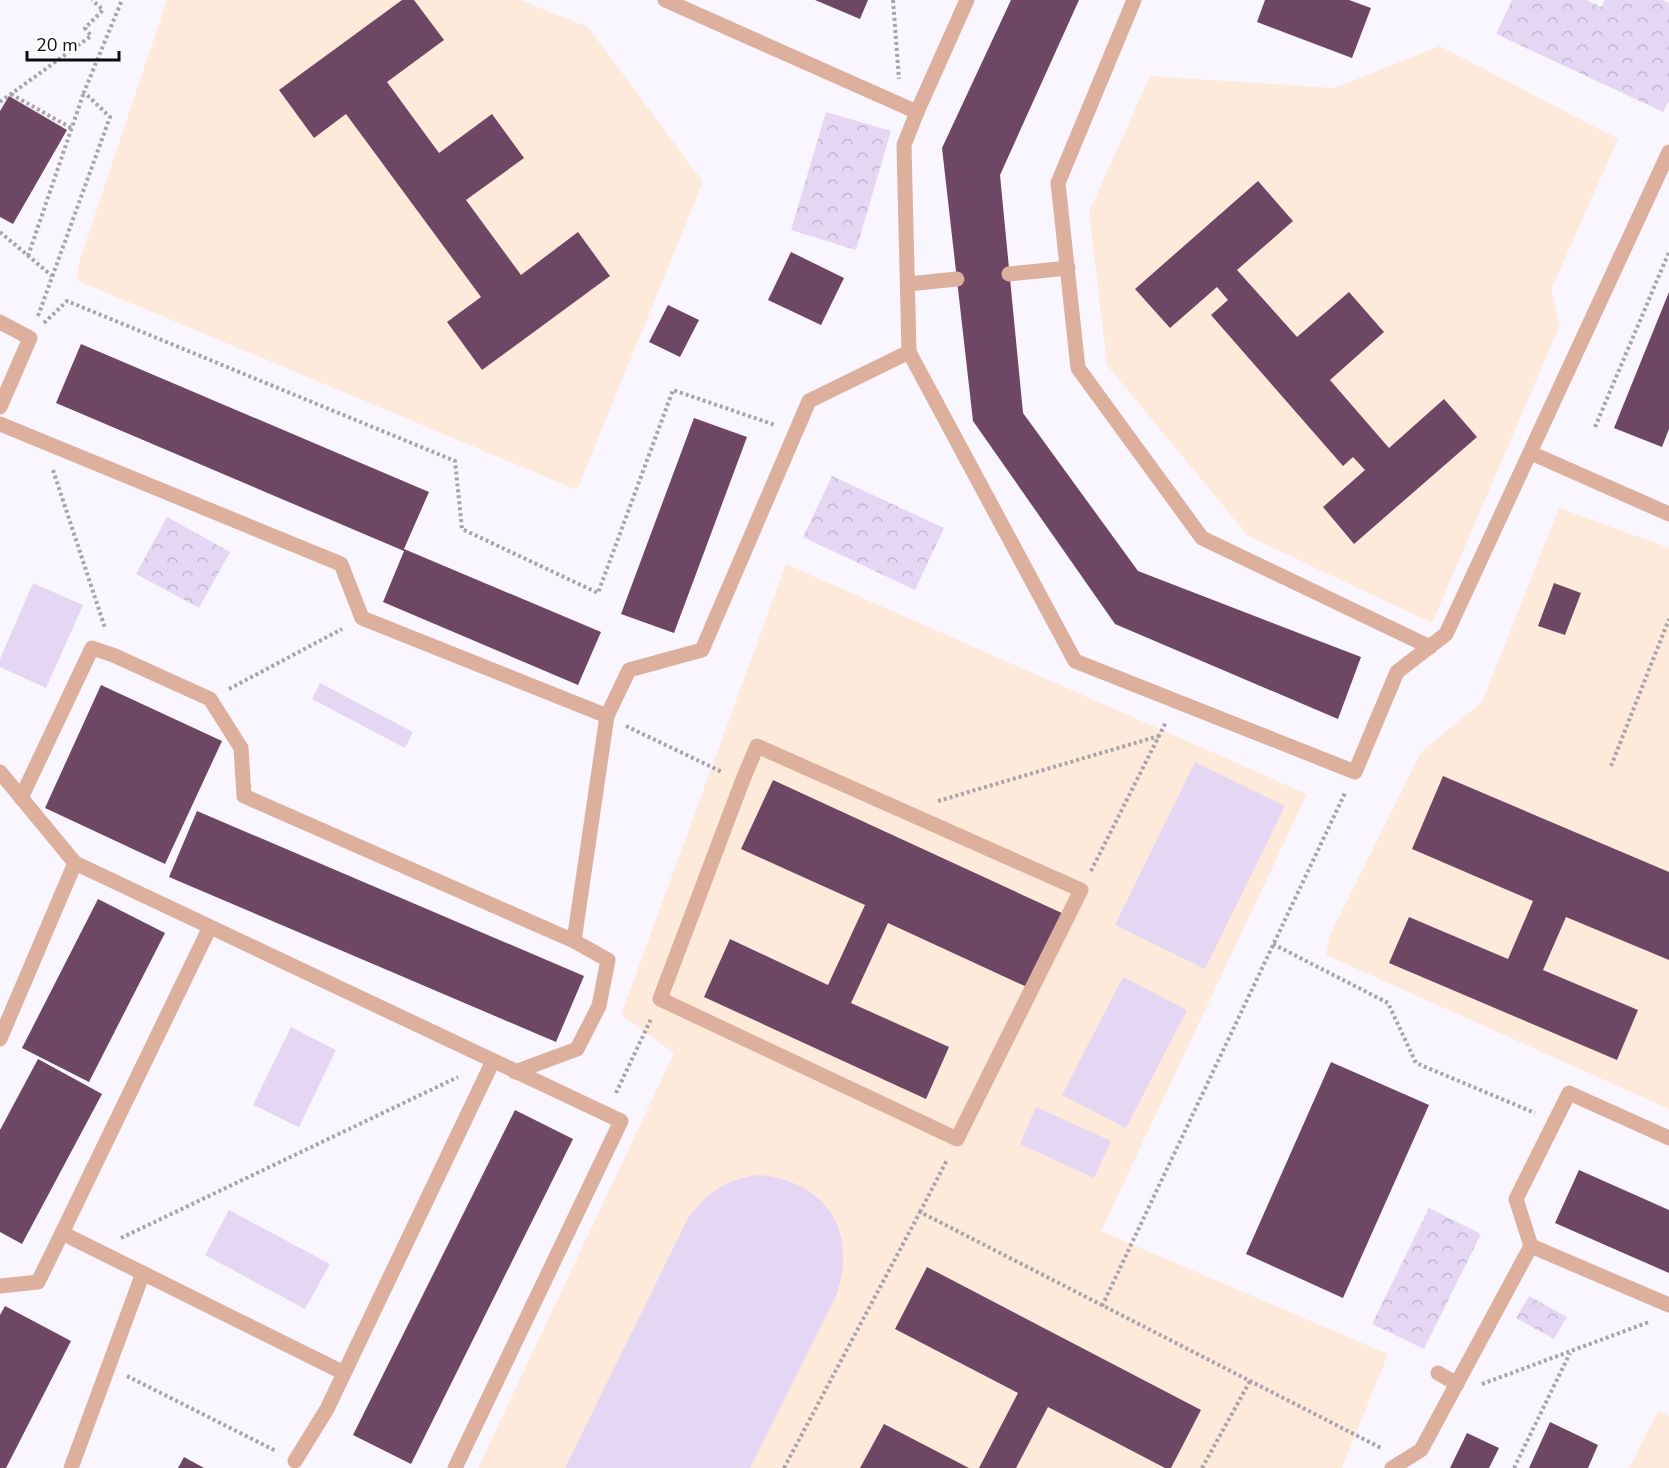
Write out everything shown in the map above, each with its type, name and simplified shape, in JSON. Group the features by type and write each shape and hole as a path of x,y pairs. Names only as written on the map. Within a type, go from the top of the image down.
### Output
{"lane":[{"path":"665,0 917,112"},
{"path":"967,0 904,145 909,352 1075,661 1355,772 1397,672 1446,634 1669,152"},
{"path":"1134,0 1058,183 1078,368 1202,538 1430,647"},
{"path":"1009,274 1068,268"},
{"path":"908,284 957,279"},
{"path":"0,322 30,338 0,407"},
{"path":"574,941 607,716 629,670 702,650 809,401 909,352"},
{"path":"0,424 341,564 362,618 607,716"},
{"path":"1531,453 1669,514"},
{"path":"21,798 92,648 113,655 210,699 242,748 244,796 574,941 608,960 599,1006 577,1049 516,1072"},
{"path":"757,746 905,810 1081,890 957,1139 660,999 757,746"},
{"path":"0,772 75,863 621,1121 455,1468"},
{"path":"0,1039 75,863"},
{"path":"0,1286 38,1282 210,927"},
{"path":"295,1461 327,1409 493,1061"},
{"path":"1399,1464 1421,1450 1531,1246 1516,1199 1569,1093 1669,1138"},
{"path":"62,1233 344,1373"},
{"path":"1531,1246 1669,1305"},
{"path":"71,1468 143,1273"},
{"path":"1438,1373 1454,1390"}],"path":[{"path":"0,102 91,36 85,28 102,10 92,0"},
{"path":"28,256 84,92 122,0"},
{"path":"893,0 900,104"},
{"path":"30,338 110,117 84,92"},
{"path":"11,94 71,128"},
{"path":"0,232 52,276"},
{"path":"1595,427 1669,252"},
{"path":"30,338 67,301 455,462 462,529 598,593 673,390 796,432"},
{"path":"44,441 113,655"},
{"path":"210,699 362,618"},
{"path":"1611,766 1669,619"},
{"path":"1081,890 1176,701"},
{"path":"607,716 742,782"},
{"path":"905,810 1159,736"},
{"path":"1102,1306 1355,772"},
{"path":"1274,944 1388,1003 1416,1063 1555,1122"},
{"path":"606,1113 660,999"},
{"path":"96,1250 493,1061"},
{"path":"784,1468 957,1139"},
{"path":"920,1212 1250,1381 1399,1464"},
{"path":"1454,1390 1570,1352 1658,1319"},
{"path":"1514,1468 1570,1352"},
{"path":"109,1366 295,1461"},
{"path":"1202,1468 1250,1381"}],"shaded area":[{"path":"167,0 520,0 588,27 703,182 577,490 76,280 80,259"},
{"path":"1440,46 1618,139 1551,290 1560,325 1432,623 1248,536 1107,365 1089,212 1150,76 1334,88"},
{"path":"1559,508 1669,548 1669,1109 1326,955 1330,935 1421,752 1482,702"},
{"path":"786,564 1307,794 1101,1231 1388,1354 1342,1468 478,1468 674,1053 621,1015"},
{"path":"1658,1411 1669,1416 1669,1468 1629,1468"}],"green space":[{"path":"1512,0 1587,0 1601,7 1605,0 1663,0 1669,3 1669,100 1663,112 1496,34"},
{"path":"826,112 891,131 856,250 791,230"},
{"path":"832,476 944,528 915,590 803,537"},
{"path":"167,517 230,552 199,608 136,574"},
{"path":"33,583 83,605 46,688 0,667 0,659"},
{"path":"320,683 413,732 405,748 312,699"},
{"path":"1195,762 1285,806 1205,969 1115,925"},
{"path":"1123,977 1187,1010 1126,1128 1062,1095"},
{"path":"291,1027 336,1050 299,1127 253,1105"},
{"path":"1036,1107 1111,1141 1094,1178 1020,1144"},
{"path":"759,1175 782,1179 803,1187 819,1199 831,1214 839,1231 843,1251 842,1273 836,1296 750,1468 565,1468 688,1218 710,1194 719,1188 737,1180"},
{"path":"1429,1208 1481,1234 1424,1349 1372,1324"},
{"path":"229,1210 330,1264 305,1309 205,1255"},
{"path":"1529,1296 1567,1317 1554,1339 1516,1318"}],"building":[{"path":"402,0 414,0 444,40 387,82 439,153 492,114 524,158 466,200 521,275 578,232 610,276 482,370 447,322 481,297 346,114 314,138 279,90"},
{"path":"815,0 868,0 860,19"},
{"path":"1011,0 1079,0 1000,175 1023,413 1138,571 1361,657 1338,719 1115,624 973,421 942,148"},
{"path":"1265,0 1349,0 1371,8 1352,58 1257,22"},
{"path":"9,96 67,130 13,224 0,217 0,111"},
{"path":"1258,181 1293,221 1237,270 1297,337 1349,292 1384,332 1330,380 1389,448 1444,399 1477,437 1354,544 1323,507 1365,470 1353,457 1343,466 1211,315 1228,300 1217,287 1170,328 1135,289"},
{"path":"791,252 844,278 821,325 768,300"},
{"path":"1669,292 1669,429 1662,447 1614,428"},
{"path":"668,305 699,320 680,357 649,342"},
{"path":"81,344 429,492 404,549 601,632 578,685 383,602 404,551 56,403"},
{"path":"694,418 747,437 674,633 621,614"},
{"path":"1554,583 1581,593 1565,635 1538,626"},
{"path":"101,685 222,741 165,864 45,808"},
{"path":"1443,776 1669,872 1669,960 1566,917 1543,970 1638,1010 1617,1060 1389,963 1409,917 1508,959 1533,901 1412,849"},
{"path":"773,780 1064,914 1029,988 888,923 851,1003 949,1047 926,1099 704,997 730,939 828,985 865,905 741,849"},
{"path":"197,811 584,976 556,1042 169,877"},
{"path":"98,899 165,933 89,1082 22,1048"},
{"path":"38,1059 102,1094 22,1244 0,1232 0,1130"},
{"path":"1331,1062 1429,1105 1343,1298 1246,1254"},
{"path":"515,1110 573,1139 411,1464 353,1435"},
{"path":"1579,1170 1669,1210 1669,1273 1555,1223"},
{"path":"927,1267 1201,1410 1171,1468 1165,1468 1048,1407 1016,1468 979,1468 1018,1393 895,1329"},
{"path":"5,1306 71,1341 6,1468 0,1468 0,1315"},
{"path":"1550,1422 1598,1445 1588,1468 1529,1468"},
{"path":"884,1424 969,1468 860,1468"},
{"path":"1467,1433 1499,1448 1489,1468 1450,1468"},
{"path":"184,1457 204,1468 178,1468"}]}
